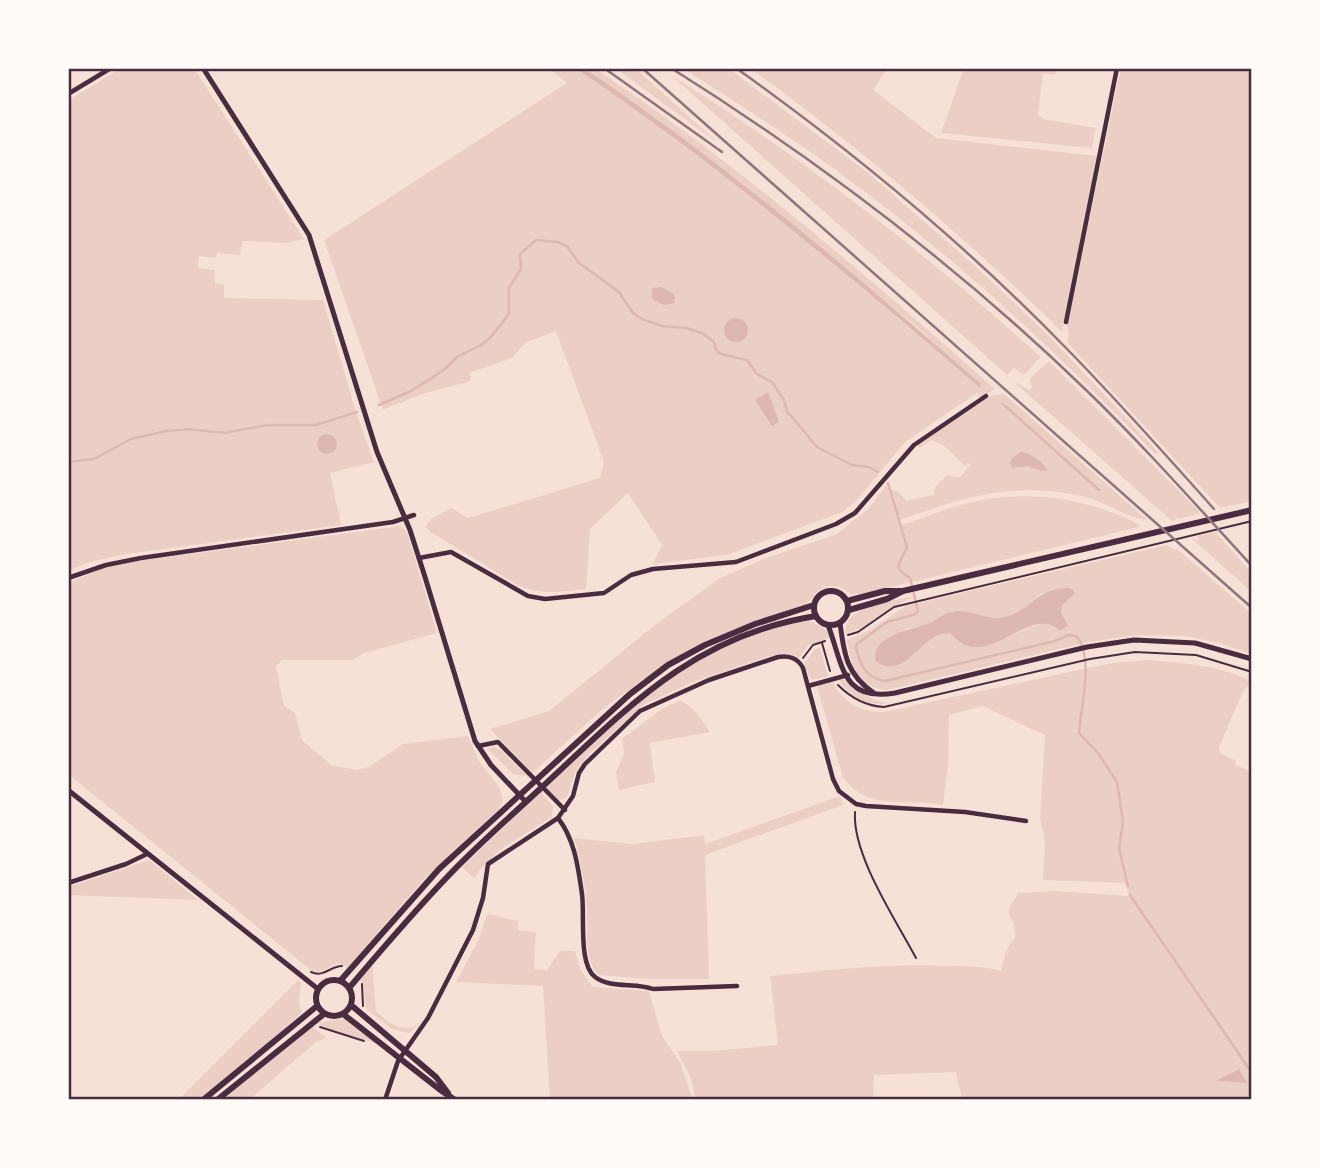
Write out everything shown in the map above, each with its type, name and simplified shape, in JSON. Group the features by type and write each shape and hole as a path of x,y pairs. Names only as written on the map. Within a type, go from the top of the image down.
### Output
{"main road":[{"path":"849,610 918,587 1252,510"},
{"path":"847,601 885,591 906,590"},
{"path":"828,592 839,593 847,601 849,610 840,623 828,625 816,616 814,605 818,597 828,592"},
{"path":"340,981 439,869 534,779 630,694 668,666 721,637 814,605"},
{"path":"349,988 451,873 635,701 688,662 709,651 757,631 816,616"},
{"path":"330,980 340,981 352,994 351,1005 343,1014 324,1014 317,1006 318,989 330,980"},
{"path":"351,1005 403,1055"},
{"path":"203,1100 317,1006"},
{"path":"217,1100 324,1014"},
{"path":"343,1014 443,1083 448,1094 455,1100"}],"street":[{"path":"68,94 111,68"},
{"path":"203,68 309,235 377,452 419,558 467,720 478,746 491,765 526,802"},
{"path":"1066,322 1117,68"},
{"path":"419,558 451,552 528,596 545,599 604,593 632,575 653,569 736,562 836,524 855,513 914,445 986,396"},
{"path":"68,578 106,565 141,558 405,519 414,515"},
{"path":"840,623 849,675"},
{"path":"828,625 840,666 877,695 1133,639 1173,640 1214,647 1252,659"},
{"path":"385,1100 392,1075 448,981 473,930 483,898 488,864 558,818 573,796 579,773 585,764 640,711 668,696 785,656 800,662 833,779 839,791 856,804 898,810 965,812 1026,821"},
{"path":"808,685 849,675"},
{"path":"478,746 498,742 565,810"},
{"path":"68,790 318,989"},
{"path":"558,818 567,829 573,846 583,909 585,959 594,976 606,982 653,989 737,986"},
{"path":"68,883 126,864 147,854"}],"path":[{"path":"841,637 858,632 894,607 1252,521"},
{"path":"800,662 813,645 833,639"},
{"path":"1079,661 1135,652 1180,653 1252,671"},
{"path":"856,804 854,824 859,847 916,958"},
{"path":"311,972 321,974 338,966 349,971"},
{"path":"358,978 362,986 364,1009"},
{"path":"313,1022 323,1029 366,1041"}],"shaded area":[{"path":"121,68 194,68 304,239 285,243 243,241 240,255 217,253 216,258 199,256 198,268 215,270 215,283 224,284 224,298 323,300 356,412 374,462 330,473 341,525 120,555 90,562 68,571 68,101"},
{"path":"548,68 575,68 667,131 786,224 980,388 922,331 743,184 584,68 594,68 647,104 800,222 995,389 980,398 977,393 905,442 858,499 843,512 726,555 653,564 662,545 628,493 590,529 586,589 544,592 527,589 429,531 426,526 431,519 451,508 468,518 600,478 604,462 556,331 525,343 512,358 469,373 471,381 422,394 383,410 324,240 567,83"},
{"path":"575,68 584,68 739,181 886,302 981,384 980,388 732,182"},
{"path":"615,68 635,68 718,143"},
{"path":"682,68 728,68 867,172 975,266 1049,336 1158,452 1155,454 1013,315 899,218 816,156"},
{"path":"750,68 888,68 873,90 936,138 1097,156 1062,332 911,194"},
{"path":"964,68 1057,68 1055,75 1043,73 1038,115 1043,119 1096,128 1092,148 941,133"},
{"path":"1121,68 1252,68 1252,501 1220,508 1067,342 1067,326"},
{"path":"671,75 767,138 861,207 952,280 1041,357 1025,374 1014,368 1007,375"},
{"path":"661,287 674,294 675,303 664,305 652,299 652,288"},
{"path":"736,318 747,325 748,330 741,341 736,342 725,335 724,330 731,319"},
{"path":"1049,361 1199,511 1199,514 1178,519 1175,517 1176,520 1172,521 1014,382 1030,390 1030,378"},
{"path":"768,392 779,422 772,426 755,400"},
{"path":"1004,394 1147,520 1133,517 1086,497 1035,490 991,494 948,504 900,520 901,525 980,500 1027,496 1073,501 1096,507 1140,525 862,594 851,594 840,587 826,586 805,606 732,630 695,648 641,681 605,707 532,773 490,729 549,711 655,625 720,578 764,559 837,534 868,509 887,484 889,489 899,492 906,501 934,495 934,488 947,475 959,478 971,465 968,463 965,466 943,445 932,440 919,448 917,444 991,396"},
{"path":"998,401 1006,405 1101,490 1098,491"},
{"path":"327,434 334,437 337,444 334,451 327,454 320,451 317,444 320,437"},
{"path":"1021,452 1036,458 1047,470 1027,466 1012,468 1012,458"},
{"path":"400,526 407,532 437,633 364,653 353,660 282,660 276,666 284,706 295,713 302,740 331,765 356,770 369,767 403,744 468,736 479,761 499,787 503,800 499,809 426,877 348,967 338,963 320,972 312,971 68,774 68,583 106,567 124,563"},
{"path":"1215,532 1252,573 1252,592 1191,538 1199,540 1197,536"},
{"path":"1166,545 1177,549 1252,614 1252,654 1185,636 1137,635 1089,642 887,690 868,685 857,674 847,640 868,631 906,606","holes":["1042,593 1073,595 1061,608 1061,614 1068,626 1060,631 1052,624 1045,623 1006,638 946,632 931,639 903,630 928,624 952,611 991,619 1007,617 1023,609"]},
{"path":"1068,588 1075,593 1062,606 1061,612 1068,626 1060,631 1048,624 1035,625 993,644 978,647 964,644 950,633 930,640 906,661 897,665 887,666 876,662 875,653 885,640 930,623 948,613 965,611 991,618 1005,617 1022,610 1048,592"},
{"path":"915,596 846,634 847,624 861,611"},
{"path":"809,620 825,629 831,637 809,645 798,659 785,653 769,656 693,682 643,705 587,756 575,772 567,798 558,800 545,788 627,712 693,662 742,639"},
{"path":"820,647 828,676 813,680 804,664 814,650"},
{"path":"1147,660 1187,664 1226,671 1251,681 1241,696 1219,747 1220,753 1236,761 1235,765 1252,772 1252,1100 962,1100 956,1072 874,1075 873,1100 696,1100 690,1076 677,1051 713,1051 778,1045 770,976 903,965 975,967 1001,971 1007,950 1015,937 1009,912 1018,893 1054,891 1129,896 1125,883 1043,880 1045,841 1040,818 1045,735 982,706 949,715 948,764 943,805 877,800 853,789 843,778 817,686 832,681 841,695 859,708 883,712 1112,663","holes":["1238,1069 1246,1083 1217,1081"]},
{"path":"839,680 846,680 866,696 890,704 874,704 861,699 849,692"},
{"path":"681,700 696,712 710,732 650,743 655,782 619,790 616,773 624,754 622,739 662,709"},
{"path":"495,747 527,776 513,774 487,748"},
{"path":"541,792 553,806 552,817 498,852 475,879 462,867"},
{"path":"840,796 843,805 705,855 709,979 648,979 598,975 588,952 585,892 574,838 632,844 704,835 705,844"},
{"path":"149,860 198,900 68,895 68,887"},
{"path":"487,914 518,921 518,930 536,932 534,969 547,970 560,951 575,951 581,971 593,987 649,991 662,1036 680,1062 693,1100 550,1100 543,986 456,982 478,941"},
{"path":"372,965 376,1012 401,1027 419,1024 409,1033 392,1029 366,1009 364,986 360,979"},
{"path":"298,980 301,982 299,1001 302,1012 200,1100 178,1100"},
{"path":"346,1018 375,1042 317,1023"},
{"path":"312,1026 327,1038 316,1042 249,1100 220,1100"},
{"path":"1239,1069 1247,1083 1216,1081"}],"waterway":[{"path":"379,405 413,390 445,369 457,357 491,337 509,314 509,288 521,269 520,254 536,240 558,242 567,246 579,263 619,292 633,313 642,319 662,326 686,328 702,333 714,342 716,350 721,354 747,360 757,374 772,382 784,400 787,411 817,447 852,465 869,467 878,472"},
{"path":"68,462 94,459 131,439 166,431 189,429 225,433 267,425 316,425 357,412"},
{"path":"888,483 907,547 899,568 910,578 918,611 887,622 857,644 862,665 868,674 885,681 1055,641 1069,635 1077,636 1085,657 1086,670 1079,733 1098,753 1117,782 1123,822 1119,849 1128,886"},
{"path":"1130,895 1252,1073"}],"railway":[{"path":"604,68 722,152"},
{"path":"642,68 1252,608"},
{"path":"671,68 834,178 988,300 1107,410 1252,566"},
{"path":"736,68 866,166 989,273 1086,369 1214,509"}]}
